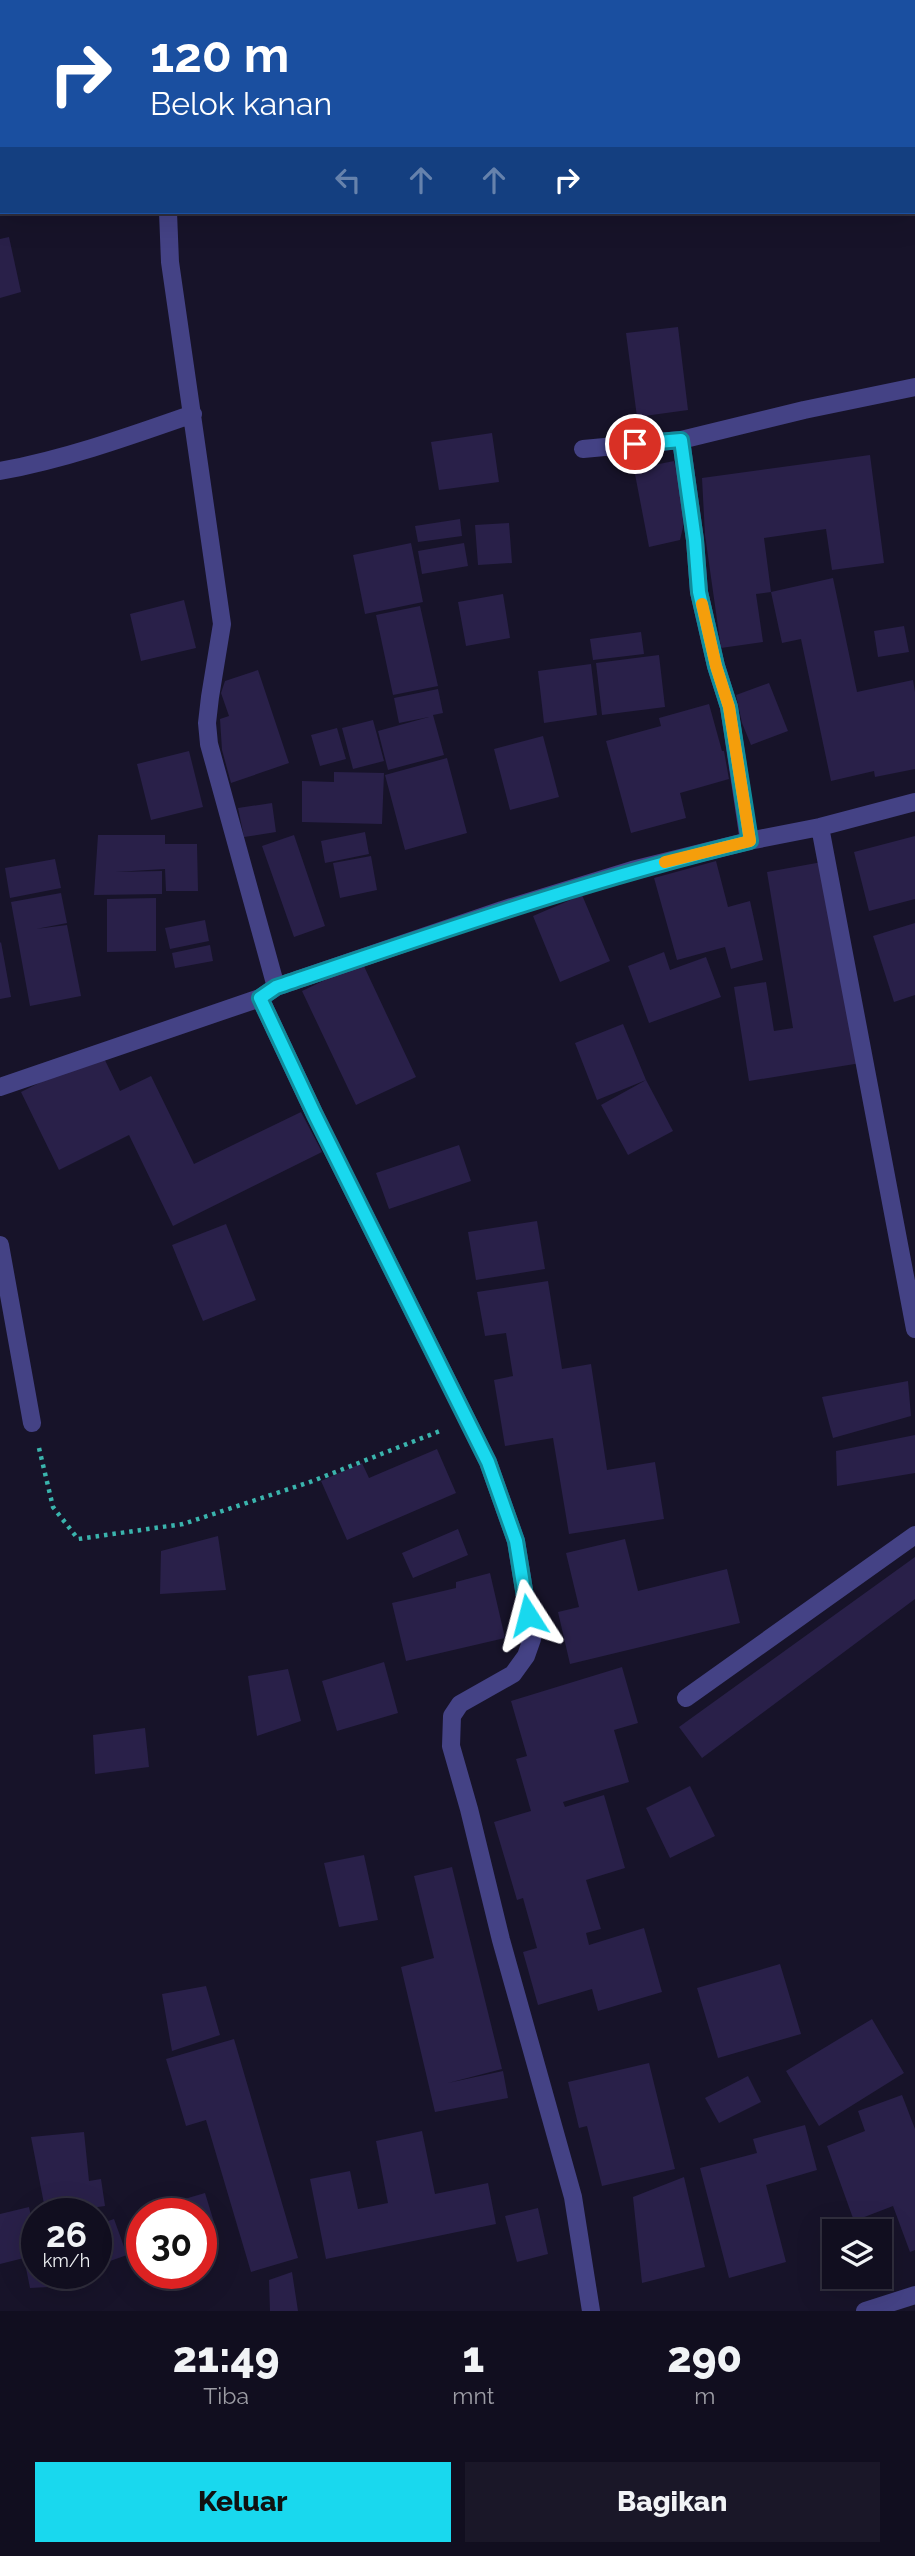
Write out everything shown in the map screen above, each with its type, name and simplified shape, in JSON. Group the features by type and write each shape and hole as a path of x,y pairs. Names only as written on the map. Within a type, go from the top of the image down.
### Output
{"street":[{"path":"168,214 170,262 222,624 207,723 209,744 276,987"},
{"path":"583,449 681,440 915,387"},
{"path":"0,471 40,464 193,414"},
{"path":"681,440 695,540 699,592 716,666 729,707 750,841"},
{"path":"0,1087 260,998 276,987 502,910 619,874 915,802"},
{"path":"820,827 915,1329"},
{"path":"260,998 315,1115 488,1462 516,1541 532,1639 526,1656 513,1674 460,1703 452,1716 451,1746 501,1940 573,2197 592,2311"},
{"path":"0,1245 32,1423"},
{"path":"686,1698 915,1535"},
{"path":"865,2311 915,2295"}],"path":[{"path":"32,1423 53,1507 78,1539 183,1524 310,1482 467,1420"}],"building":[{"path":"9,237 21,292 0,298 0,239"},
{"path":"678,327 688,410 637,417 626,333"},
{"path":"492,433 499,482 439,490 431,442"},
{"path":"870,455 884,563 832,570 826,529 764,538 771,592 756,594 763,642 721,648 705,535 702,478"},
{"path":"674,461 682,496 683,527 680,540 649,547 634,469"},
{"path":"460,519 462,536 418,542 415,526"},
{"path":"509,523 512,563 478,565 475,525"},
{"path":"411,543 423,602 365,614 353,555"},
{"path":"464,543 468,566 422,574 418,551"},
{"path":"833,578 857,692 913,680 915,769 875,777 874,771 831,781 801,639 782,643 771,592"},
{"path":"503,594 510,638 466,646 458,602"},
{"path":"184,600 196,648 141,661 130,614"},
{"path":"420,606 438,686 393,695 376,615"},
{"path":"904,626 909,652 878,657 874,631"},
{"path":"641,632 644,654 593,660 590,639"},
{"path":"659,655 665,707 602,715 596,663"},
{"path":"591,664 597,715 544,723 538,671"},
{"path":"258,670 289,763 231,783 222,750 220,719 229,716 221,693 225,681"},
{"path":"769,683 788,731 751,745 742,723 736,695"},
{"path":"438,689 443,713 433,715 444,755 388,770 378,731 429,717 399,723 394,698"},
{"path":"709,704 724,751 729,779 680,793 686,818 631,833 606,741 661,726 659,718"},
{"path":"373,720 384,761 353,769 342,728"},
{"path":"337,728 346,759 320,766 311,735"},
{"path":"543,736 559,797 510,810 494,749"},
{"path":"189,751 203,807 151,820 137,764"},
{"path":"447,758 467,833 405,850 385,775"},
{"path":"334,772 384,773 382,824 302,822 302,781 334,782"},
{"path":"272,803 276,832 244,837 238,808"},
{"path":"365,832 369,854 325,863 321,841"},
{"path":"98,835 165,835 165,844 197,844 198,891 166,891 165,869 115,872 162,871 162,894 94,895"},
{"path":"294,835 325,926 294,937 262,846"},
{"path":"915,836 915,899 869,911 854,852"},
{"path":"371,856 377,890 340,898 333,863"},
{"path":"55,859 61,888 10,898 5,868"},
{"path":"833,860 867,1062 749,1081 734,987 766,982 774,1031 793,1028 767,872"},
{"path":"716,861 728,907 750,901 763,960 731,969 725,947 677,960 654,878"},
{"path":"61,893 67,923 36,929 67,925 81,996 30,1006 11,902"},
{"path":"582,895 610,961 560,982 533,916"},
{"path":"156,898 156,951 107,952 107,899"},
{"path":"205,920 209,941 170,949 165,928"},
{"path":"915,923 915,995 894,1002 873,936"},
{"path":"0,943 11,997 0,999"},
{"path":"210,945 213,961 175,968 172,953"},
{"path":"664,952 670,970 706,957 721,997 649,1023 628,966"},
{"path":"362,962 416,1077 356,1105 302,991"},
{"path":"623,1024 646,1080 597,1100 575,1043"},
{"path":"101,1052 120,1091 151,1076 194,1164 301,1112 322,1152 173,1226 129,1135 59,1170 21,1092"},
{"path":"646,1080 673,1131 628,1155 601,1105"},
{"path":"459,1145 471,1181 389,1209 376,1173"},
{"path":"537,1221 545,1269 476,1280 468,1232"},
{"path":"226,1224 256,1300 203,1321 172,1245"},
{"path":"548,1281 562,1369 591,1364 607,1470 655,1462 664,1519 569,1534 553,1438 505,1446 494,1380 513,1376 506,1333 485,1336 477,1292"},
{"path":"908,1381 911,1416 833,1438 822,1397"},
{"path":"915,1435 915,1473 837,1486 836,1451"},
{"path":"437,1449 456,1493 347,1540 321,1481 362,1463 369,1478"},
{"path":"458,1529 468,1555 413,1578 402,1553"},
{"path":"218,1536 226,1590 160,1594 161,1551"},
{"path":"625,1539 638,1591 727,1569 740,1623 570,1664 558,1612 579,1607 566,1553"},
{"path":"915,1557 915,1599 702,1758 679,1727"},
{"path":"490,1573 505,1638 406,1661 392,1603 456,1588 456,1582"},
{"path":"384,1662 398,1713 337,1731 322,1681"},
{"path":"622,1667 638,1723 614,1730 629,1782 563,1802 565,1807 604,1795 625,1868 586,1880 601,1929 586,1933 589,1945 644,1928 662,1992 598,2011 592,1989 538,2005 523,1952 537,1948 523,1898 517,1900 494,1822 531,1811 516,1759 527,1756 511,1701"},
{"path":"288,1669 301,1721 257,1736 248,1676"},
{"path":"145,1728 149,1767 95,1774 93,1735"},
{"path":"690,1786 715,1836 670,1858 646,1808"},
{"path":"364,1855 378,1920 339,1927 324,1863"},
{"path":"452,1867 502,2069 448,2083 503,2071 508,2098 435,2112 401,1967 434,1958 414,1876"},
{"path":"780,1964 801,2034 718,2058 697,1988"},
{"path":"206,1986 220,2035 172,2051 162,1994"},
{"path":"872,2019 904,2073 819,2126 786,2071"},
{"path":"234,2039 298,2258 251,2272 206,2120 186,2126 166,2059"},
{"path":"649,2063 675,2169 602,2186 587,2126 579,2128 568,2082"},
{"path":"748,2076 761,2102 719,2123 705,2098"},
{"path":"902,2095 915,2129 915,2250 910,2252 893,2206 853,2219 827,2146 865,2131 858,2111"},
{"path":"805,2125 817,2170 766,2185 786,2262 729,2278 700,2168 757,2153 753,2139"},
{"path":"422,2131 435,2194 488,2183 496,2224 326,2259 310,2179 350,2171 358,2209 388,2203 376,2141"},
{"path":"84,2132 89,2181 101,2179 104,2198 43,2198 31,2137"},
{"path":"684,2177 705,2267 642,2283 633,2197"},
{"path":"205,2193 207,2198 188,2198"},
{"path":"538,2208 548,2254 517,2262 505,2216"},
{"path":"21,2209 21,2259 0,2264 0,2214"},
{"path":"114,2219 126,2255 112,2260"},
{"path":"292,2272 298,2311 270,2311 269,2280"}],"slow traffic":[{"path":"665,862 750,841 729,707 716,666 702,604"}],"route":[{"path":"528,1615 516,1541 488,1462 362,1211 260,998 276,987 502,910 632,870 750,841 729,707 716,666 699,592 695,540 681,440 635,444"}]}
